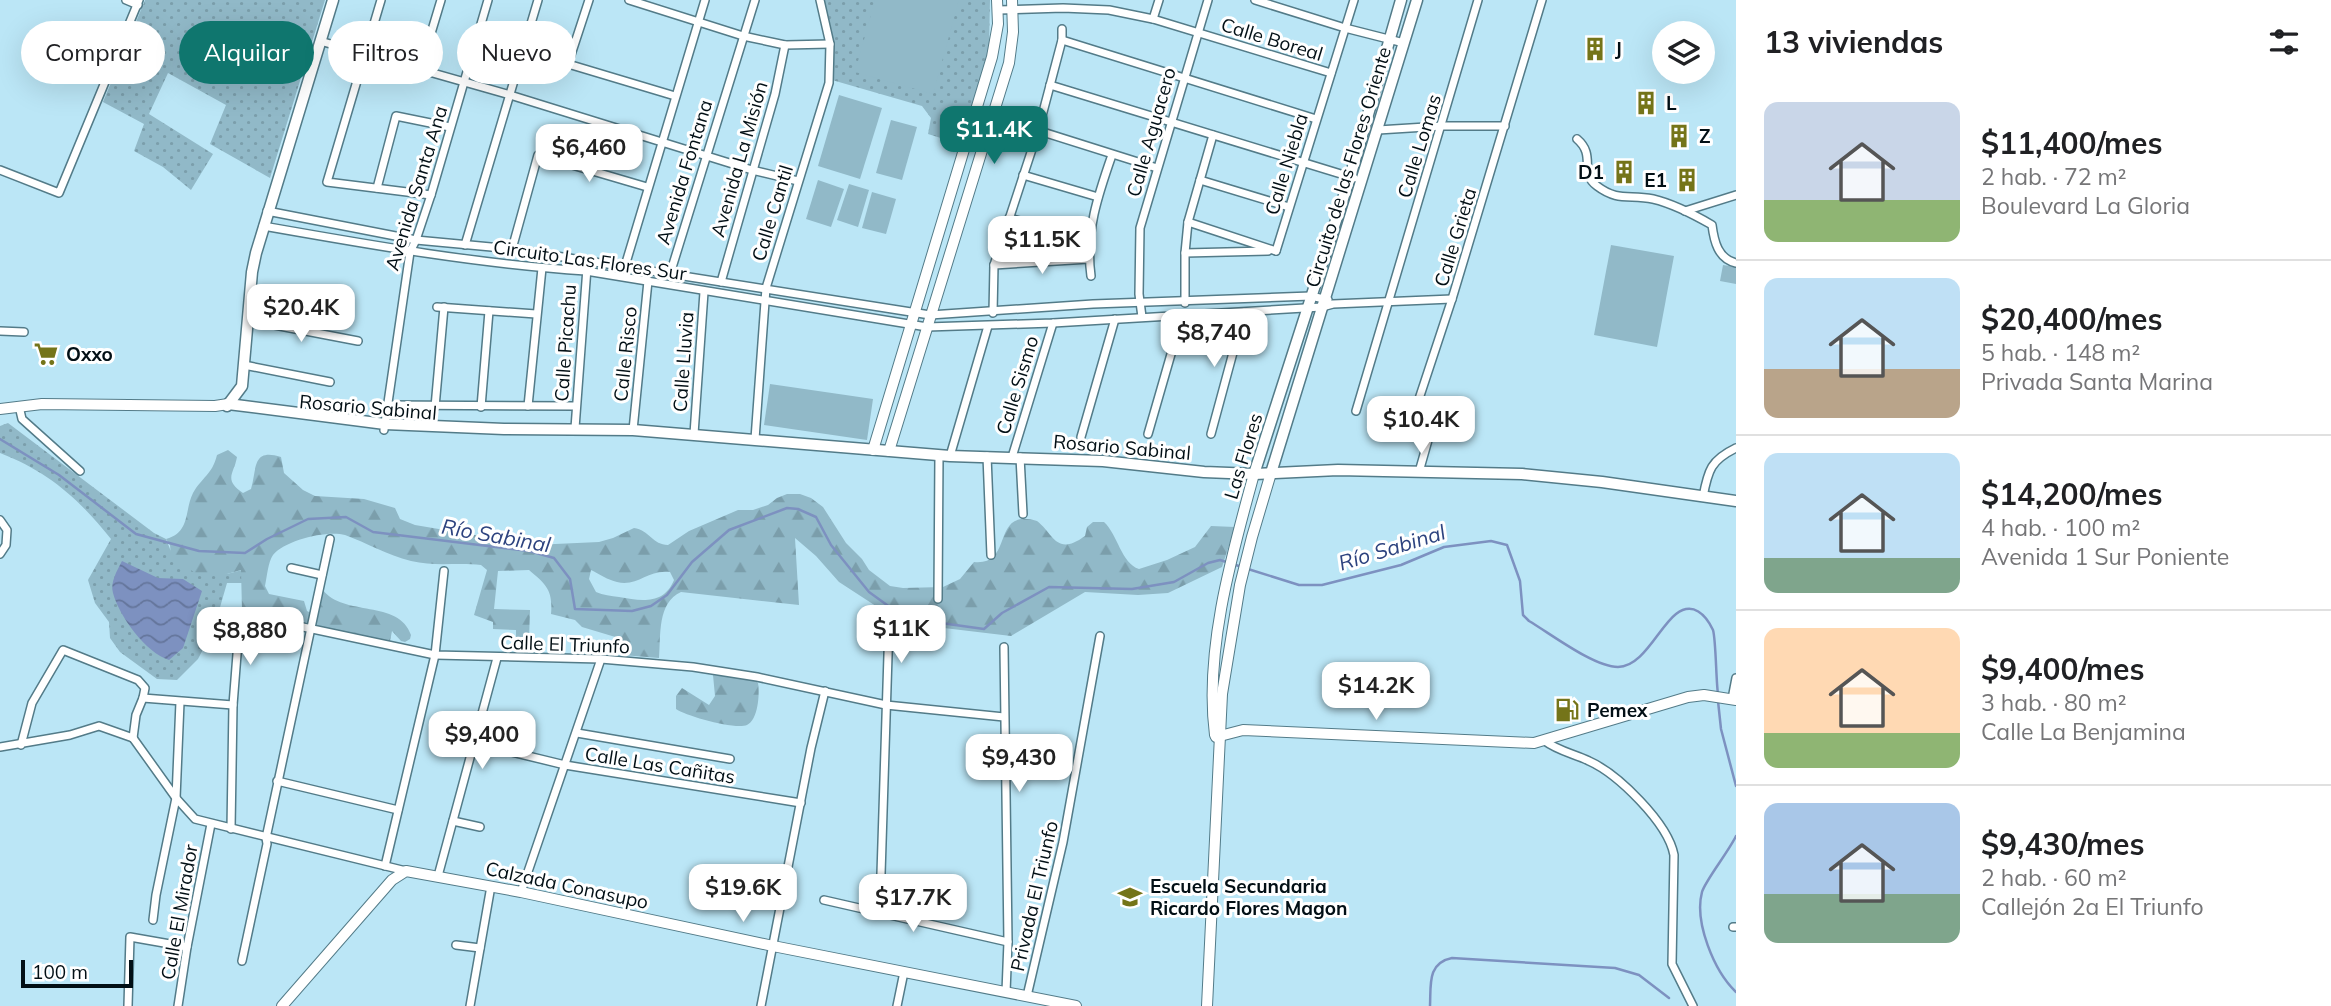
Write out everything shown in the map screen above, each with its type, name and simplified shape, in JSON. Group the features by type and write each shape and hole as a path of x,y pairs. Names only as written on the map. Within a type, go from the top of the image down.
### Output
{"main road":[{"path":"227,406 242,386 252,272 263,226 333,0"},
{"name":"Las Flores","path":"1254,474 1350,177 1401,0"},
{"name":"Circuito de las Flores Oriente","path":"1271,473 1327,303 1417,0"},
{"path":"242,386 255,409"},
{"name":"Rosario Sabinal","path":"227,406 384,427 633,430 944,456 1103,461 1204,472 1254,474 1338,470 1522,474 1736,501"}],"street":[{"path":"0,170 59,193 139,2 126,0"},
{"path":"375,21 382,0"},
{"path":"434,21 440,0"},
{"name":"Avenida Santa Ana","path":"482,21 488,0"},
{"path":"465,244 538,0"},
{"path":"589,0 568,64 675,96"},
{"path":"629,0 743,36 785,45 830,44"},
{"path":"625,266 705,0"},
{"name":"Avenida Fontana","path":"670,274 755,0"},
{"name":"Calle Cantil","path":"755,439 766,288 829,83 830,44 821,0"},
{"path":"1153,19 1159,0"},
{"name":"Calle Aguacero","path":"1142,317 1139,294 1140,228 1208,0"},
{"path":"1255,0 1345,29 1404,43"},
{"name":"Calle Niebla","path":"1276,251 1354,0"},
{"name":"Calle Lomas","path":"1356,411 1478,0"},
{"name":"Calle Grieta","path":"1419,472 1432,426 1416,419 1414,414 1452,299 1542,0"},
{"name":"Calle Boreal","path":"998,5 1062,4 1109,10 1153,19 1331,73"},
{"path":"873,450 992,57 998,5"},
{"path":"889,451 1009,62 1013,5"},
{"path":"993,313 994,265 1038,131 1062,40 1062,29"},
{"path":"1062,40 1316,119"},
{"path":"320,41 328,43"},
{"name":"Avenida La Misión","path":"721,282 775,94 785,45"},
{"path":"356,84 327,182 431,195"},
{"name":"Avenida Santa Ana","path":"384,427 410,252 431,195 465,84"},
{"path":"469,84 752,170 798,181"},
{"path":"1050,85 1362,180"},
{"path":"976,111 1157,168"},
{"path":"377,188 396,116 450,127"},
{"path":"1378,130 1505,126"},
{"path":"1185,303 1188,222 1213,135"},
{"path":"1577,139 1588,152 1589,177 1595,185 1616,197 1643,197 1669,204 1712,225 1720,254 1736,263"},
{"path":"1091,276 1089,240 1097,197 1112,155"},
{"path":"512,249 538,156 647,187"},
{"path":"1023,175 1097,197"},
{"path":"1199,180 1289,207"},
{"path":"1685,211 1736,195"},
{"name":"Circuito Las Flores Sur","path":"267,211 416,240 512,249 588,260 915,313"},
{"path":"1009,219 1089,240"},
{"path":"1188,222 1276,251"},
{"name":"Circuito Las Flores Sur","path":"263,226 410,252 586,271 912,326 988,326 1181,316 1244,312 1309,302"},
{"path":"1185,253 1276,251"},
{"path":"994,265 1089,259"},
{"name":"Calle Picachu","path":"575,428 588,260"},
{"path":"528,406 542,268"},
{"name":"Calle Risco","path":"633,430 648,281"},
{"name":"Calle Lluvia","path":"694,434 704,292"},
{"path":"915,313 993,313 1093,304 1327,303 1452,299"},
{"path":"435,407 440,307 537,314"},
{"path":"481,407 489,311"},
{"path":"1211,433 1244,312"},
{"path":"1148,434 1181,316"},
{"path":"1081,437 1115,319"},
{"path":"248,320 358,341"},
{"name":"Calle Sismo","path":"1016,457 1053,323"},
{"path":"938,599 944,456 988,326"},
{"path":"0,331 24,332"},
{"path":"244,365 330,382"},
{"path":"386,405 576,406"},
{"path":"1,406 227,406"},
{"path":"19,406 22,419 80,471"},
{"path":"1703,497 1713,464 1718,457 1736,448"},
{"path":"987,456 991,555"},
{"path":"1016,457 1024,514"},
{"name":"Circuito de las Flores Oriente","path":"1217,736 1240,585 1271,473"},
{"name":"Las Flores","path":"1214,662 1237,536 1254,474"},
{"path":"0,520 7,530 6,545 0,554"},
{"path":"242,961 267,844 277,781 330,539"},
{"path":"290,568 322,575"},
{"path":"384,866 435,655 444,571"},
{"name":"Calle El Triunfo","path":"233,705 240,620 251,616 435,655 601,659 693,667 757,677 886,705 1004,717"},
{"path":"881,874 889,624"},
{"name":"Privada El Triunfo","path":"1026,1001 1063,842 1100,636"},
{"path":"1004,647 1008,942 1006,992"},
{"path":"0,747 21,745 70,735 99,726 133,738 136,715 145,688 138,680 63,650 32,703 21,745"},
{"path":"438,877 497,658"},
{"path":"522,892 601,659"},
{"path":"1207,1006 1219,752 1212,709 1214,662 1227,662"},
{"path":"1217,736 1243,730 1523,743 1545,741 1677,699 1704,695 1732,699 1736,678"},
{"path":"761,1006 811,748 825,691"},
{"path":"143,698 233,705 232,830"},
{"path":"153,920 176,798 180,702"},
{"path":"577,733 730,759"},
{"name":"Calzada Conasupo","path":"133,738 176,798 195,819 232,830 406,871 522,892 1006,992 1026,1001 1076,1006"},
{"path":"1545,741 1611,772 1640,802 1671,841 1674,855 1672,964 1693,1006"},
{"name":"Calle Las Cañitas","path":"475,743 565,765 801,803"},
{"path":"277,781 398,810"},
{"path":"453,821 480,827"},
{"name":"Calle El Mirador","path":"178,1006 211,824"},
{"path":"282,1006 392,880 406,871"},
{"path":"470,1006 491,886"},
{"path":"824,900 1008,942"},
{"path":"128,1006 130,937 187,947"},
{"path":"456,945 480,948"},
{"path":"897,1006 904,972"}],"green space":[{"path":"145,0 325,0 314,36 314,21 179,21 179,79 168,73 165,79 165,21 136,21"},
{"path":"824,0 990,0 989,50 960,144 928,134 931,118 922,106 832,80 832,32"},
{"path":"875,0 959,0 933,94 855,72"},
{"path":"110,84 163,84 149,114 213,154 191,190 163,167 134,151 144,124 103,102"},
{"path":"188,84 299,84 270,178 210,144 226,105"},
{"path":"839,95 882,108 860,179 818,166"},
{"path":"891,120 917,127 902,180 876,173"},
{"path":"818,180 844,189 831,227 806,219"},
{"path":"849,184 869,190 858,227 837,220"},
{"path":"872,192 896,199 886,234 862,228"},
{"path":"1611,245 1674,256 1657,347 1594,335"},
{"path":"1723,265 1736,267 1736,284 1720,281"},
{"path":"770,384 873,399 867,440 764,425"},
{"path":"8,423 154,533 166,539 172,554 227,574 242,570 243,583 227,583 214,628 198,659 177,680 157,679 120,652 110,638 109,622 95,603 88,580 111,539 62,488 34,469 0,453 0,426"},
{"path":"228,450 237,457 231,476 233,484 243,493 251,489 255,467 260,458 272,455 281,457 284,473 303,490 315,496 364,499 395,508 400,519 415,525 533,545 599,542 634,528 658,543 668,545 689,531 738,510 753,510 787,494 800,494 823,507 846,543 869,570 890,586 903,588 943,587 960,579 974,562 987,561 995,555 1007,529 1013,522 1022,519 1037,521 1062,544 1075,542 1085,536 1087,527 1093,522 1104,522 1128,561 1139,569 1195,547 1211,526 1235,527 1222,567 1168,593 1138,595 1085,592 1011,636 902,623 839,582 816,556 795,538 799,605 681,592 673,597 664,612 659,658 622,655 622,639 582,627 575,620 551,614 548,589 529,570 498,571 494,609 530,610 529,641 516,640 516,630 493,629 493,622 474,615 487,570 481,565 411,561 337,534 317,535 296,541 279,550 270,562 265,586 269,594 304,601 307,611 311,613 310,623 242,610 241,570 227,574 195,573 171,556 170,545 166,539 180,531 186,520 193,493 212,467 217,455","holes":["591,570 610,580 624,583 662,572 670,572 674,580 664,594 651,599 635,600 596,592 589,579"]},
{"path":"323,590 344,603 395,617 405,624 411,635 410,639 401,641 392,631 390,641 315,626"},
{"path":"713,675 753,679 758,683 756,712 747,725 732,726 711,722 676,709 676,696 682,688 709,705 715,696"}],"water":[{"path":"122,561 158,578 183,579 202,591 183,648 169,660 143,642 116,602 112,585"}],"waterway":[{"name":"Río Sabinal","path":"0,439 59,475 136,534 199,551 245,553 308,519 346,517 373,532 529,551 554,558 570,579 575,609 632,611 651,606 667,595 692,562 729,530 787,508 798,509 816,517 831,545 869,592 905,618 984,629 1002,613 1049,587 1132,589 1174,582 1208,563 1220,560 1242,567"},
{"name":"Río Sabinal","path":"1248,569 1299,585 1322,585 1401,565 1444,547 1491,541 1507,545 1520,581 1523,615 1573,649 1608,666 1618,667 1635,661 1682,610 1693,609 1703,615 1713,630 1718,694"},
{"name":"Río Sabinal","path":"1718,701 1721,729 1736,786"},
{"name":"Río Sabinal","path":"1736,836 1704,887 1700,904 1703,931 1713,959 1736,992"},
{"path":"1430,1006 1434,970 1452,958 1615,968 1639,975 1669,998"}],"place":[{"name":"J","path":"1595,49"},
{"name":"L","path":"1646,103"},
{"name":"Z","path":"1679,136"},
{"name":"D1","path":"1624,172"},
{"name":"E1","path":"1687,180"},
{"name":"Oxxo","path":"46,354"},
{"name":"Pemex","path":"1567,710"},
{"name":"Escuela Secundaria Ricardo Flores Magon","path":"1130,897"}]}
